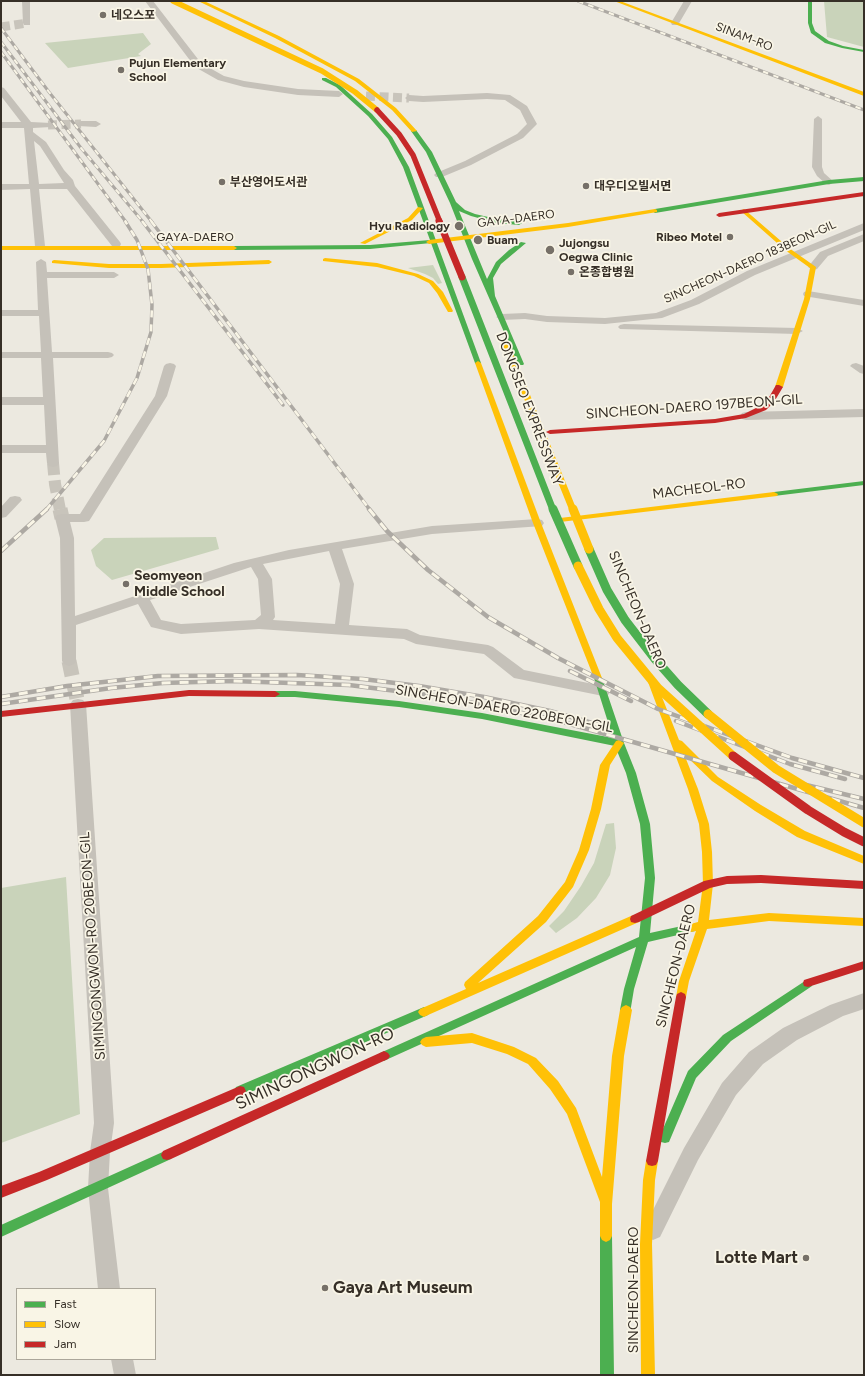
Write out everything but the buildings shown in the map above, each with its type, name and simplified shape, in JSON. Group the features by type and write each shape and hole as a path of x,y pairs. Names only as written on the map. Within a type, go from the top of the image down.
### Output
{"main road":[{"name":"SINCHEON-DAERO","path":"164,1 293,61 338,86 370,115 390,138 406,167 432,242 433,254 446,274 537,523 603,691 619,743 631,773 645,824 650,859 650,878 644,939 629,989 618,1056 606,1204 608,1375"},
{"name":"DONGSEO EXPRESSWAY","path":"173,1 322,71 355,92 377,110 399,134 413,155 425,182 561,530 599,609 617,638 658,688 725,751 808,810 844,832 864,842"},
{"name":"DONGSEO EXPRESSWAY","path":"187,1 311,58 335,71 363,88 390,110 412,134 425,154 438,180 595,565 625,620 655,659 678,685 713,718 776,769 864,823"},
{"name":"SINCHEON-DAERO","path":"200,1 283,40 357,80 394,109 409,124 424,143 453,202 466,237 493,300 502,317 550,432 583,518 636,641 674,738 704,824 708,884 704,924 684,981 673,1036 649,1180 646,1244 648,1375"},
{"name":"SINAM-RO","path":"616,1 864,94"},
{"path":"810,1 810,23 813,32 827,42 842,47 864,51"},
{"name":"GAYA-DAERO","path":"1,248 370,248 432,242 568,224 829,182 864,178"},
{"path":"712,215 864,194"},
{"path":"453,202 463,211 484,218 516,222 568,224"},
{"path":"1,248 116,244 222,244 333,248 366,242 410,219 420,208"},
{"path":"744,211 796,255 813,267 808,294 778,389 771,400 763,408 746,416"},
{"name":"GAYA-DAERO","path":"493,300 490,278 498,263 511,251 527,242 503,245"},
{"name":"GAYA-DAERO","path":"433,254 483,248"},
{"path":"386,258 321,260 397,268 431,282 440,292 456,322 468,335"},
{"path":"38,262 109,266 161,266 279,261"},
{"name":"SINCHEON-DAERO 197BEON-GIL","path":"550,432 715,421 746,416"},
{"name":"MACHEOL-RO","path":"537,523 864,483"},
{"name":"SINCHEON-DAERO 220BEON-GIL","path":"1,714 78,704 189,694 295,694 407,705 482,716 619,743"},
{"path":"674,738 715,779 758,808 801,834 864,860"},
{"path":"452,999 542,918 568,884 584,850 596,809 605,765 619,743"},
{"name":"SIMINGONGWON-RO","path":"1,1192 100,1152 452,999 647,913 708,884 727,880 761,879 864,885"},
{"name":"SIMINGONGWON-RO","path":"1,1231 644,939 704,924 769,917 864,922"},
{"path":"649,1180 676,1110 692,1074 727,1038 794,991 813,980 864,965"},
{"path":"410,1044 472,1038 510,1050 532,1062 554,1085 572,1112 606,1204"}],"street":[{"path":"26,1 27,23"},
{"path":"150,1 198,65 207,71 222,78 254,86 298,92 339,94"},
{"path":"675,23 688,1"},
{"path":"1,90 28,129 43,144 60,171 68,180 70,186 116,244"},
{"path":"409,98 423,99 487,96 507,97 524,108 532,124 520,136 468,163 439,175"},
{"path":"818,119 817,167 820,174 829,182"},
{"path":"82,124 96,124"},
{"path":"1,125 28,129 48,125"},
{"path":"28,129 40,246"},
{"path":"1,187 70,186"},
{"name":"SINCHEON-DAERO 183BEON-GIL","path":"502,317 525,316 547,319 605,321 658,316 695,302 751,273 864,226"},
{"path":"813,267 824,254 859,239"},
{"path":"38,262 42,275 53,463"},
{"path":"42,275 114,275"},
{"path":"808,294 864,303"},
{"path":"1,313 44,313"},
{"path":"605,321 614,325 633,328 797,331"},
{"path":"1,355 108,355"},
{"path":"69,662 67,538 62,518 84,518 161,396 170,366"},
{"path":"1,401 49,401"},
{"name":"SINCHEON-DAERO 197BEON-GIL","path":"746,416 864,413"},
{"path":"1,450 52,449"},
{"path":"1,500 15,500 1,514"},
{"path":"68,623 238,566 255,562 432,530 537,523"},
{"path":"334,547 347,584 341,630"},
{"path":"255,562 264,579 268,617 259,624"},
{"path":"142,598 156,624 181,629 259,624 407,634 416,639 488,650 520,674 603,691"},
{"name":"SIMINGONGWON-RO 20BEON-GIL","path":"78,704 104,1123 100,1152 98,1188 108,1288"},
{"path":"646,1244 691,1154 728,1089 756,1058 790,1034 837,1010 864,1001"},
{"path":"122,1360 125,1375"}],"green space":[{"path":"824,1 864,1 864,47 827,37"},
{"path":"143,33 151,44 138,54 141,56 68,68 45,43"},
{"path":"433,265 442,283 438,284 433,278 408,268"},
{"path":"216,537 219,549 112,580 96,566 91,550 104,538"},
{"path":"614,823 616,848 610,875 596,898 577,918 556,933 549,926 564,911 594,863 606,824"},
{"path":"66,877 80,1114 1,1143 1,888"}],"tunnel":[{"path":"1,27 27,23"},
{"path":"366,96 409,98"},
{"path":"48,125 81,124"},
{"path":"53,463 60,510"},
{"path":"60,509 62,518"},
{"path":"69,661 78,704"}],"railway":[{"path":"578,1 864,110"},
{"path":"1,28 49,92 152,222"},
{"path":"1,42 81,148 143,222"},
{"path":"1,52 126,222"},
{"path":"46,510 104,441 137,378 151,332 152,305 148,269 137,240 125,221"},
{"path":"142,221 283,405"},
{"path":"151,221 370,510"},
{"path":"369,509 387,531 428,570 488,617 558,658 658,709 792,758 864,778"},
{"path":"1,551 46,510"},
{"path":"570,671 631,701"},
{"path":"1,697 67,686 158,676 297,675 363,679 419,686 484,697 550,711 606,727"},
{"path":"1,704 111,688 163,683 232,681 349,685 444,697 556,720 864,808"},
{"path":"676,721 790,764 845,779"},
{"path":"798,783 864,799"}],"traffic: fast":[{"path":"810,1 810,23 813,32 827,42 842,47 864,51"},
{"path":"324,79 338,86 370,115 390,138 406,167 478,363"},
{"path":"414,131 429,152 453,203 475,259 521,364"},
{"path":"655,211 829,182 864,179"},
{"path":"453,203 463,211 473,215 497,221 519,223"},
{"path":"234,248 370,247 429,242"},
{"path":"492,295 490,278 498,263 511,251 523,243"},
{"path":"462,277 561,530 578,566"},
{"path":"774,494 864,483"},
{"path":"589,549 607,590 625,620 655,659 678,685 708,714"},
{"path":"598,678 619,743 631,773 645,824 650,878 644,939 629,989 626,1010"},
{"path":"275,694 295,694 399,704 482,716 619,743"},
{"path":"384,1056 644,939 691,928"},
{"path":"665,1138 692,1075 727,1038 808,983"},
{"path":"240,1091 424,1012"},
{"path":"1,1231 167,1155"},
{"path":"606,1236 607,1375"}],"traffic: slow":[{"path":"173,1 322,71 355,92 377,110"},
{"path":"200,1 277,37 357,80 394,109 414,131"},
{"path":"616,1 864,94"},
{"path":"363,243 410,219 420,208"},
{"path":"429,242 568,225 655,211"},
{"path":"744,211 787,249 813,267 807,299 779,387"},
{"path":"1,248 234,248"},
{"path":"325,260 377,265 416,275 431,282 440,292 450,311"},
{"path":"54,262 109,266 161,266 269,262"},
{"path":"506,345 589,549"},
{"path":"478,363 537,523 598,678"},
{"path":"560,520 774,494"},
{"path":"578,566 599,609 617,638 658,688 733,756"},
{"path":"652,682 693,789 704,824 707,852 708,884 703,925 684,981 681,997"},
{"path":"708,714 776,769 864,823"},
{"path":"469,985 542,919 569,884 584,850 596,809 605,765 619,743"},
{"path":"679,743 715,779 758,808 801,834 864,860"},
{"path":"691,928 703,925 769,917 864,922"},
{"path":"424,1012 635,919"},
{"path":"606,1236 606,1204 618,1056 626,1010"},
{"path":"426,1042 472,1038 510,1050 532,1061 554,1085 572,1112 604,1198"},
{"path":"648,1375 646,1244 649,1180 652,1161"}],"traffic: jam":[{"path":"377,110 399,134 413,155 462,277"},
{"path":"719,215 864,194"},
{"path":"550,432 715,421 736,418 746,416 763,408 771,400 779,387"},
{"path":"1,714 189,693 275,694"},
{"path":"733,756 808,810 844,832 864,842"},
{"path":"635,919 708,884 727,880 761,879 864,885"},
{"path":"808,983 864,965"},
{"path":"652,1161 681,997"},
{"path":"167,1155 384,1056"},
{"path":"1,1192 43,1176 240,1091"}],"place":[{"name":"네오스포","path":"103,15"},
{"name":"Pujun Elementary School","path":"121,70"},
{"name":"부산영어도서관","path":"222,182"},
{"name":"대우디오빌서면","path":"586,186"},
{"name":"Hyu Radiology","path":"459,226"},
{"name":"Ribeo Motel","path":"730,237"},
{"name":"Buam","path":"478,240"},
{"name":"Jujongsu Oegwa Clinic","path":"550,250"},
{"name":"온종합병원","path":"571,272"},
{"name":"Seomyeon Middle School","path":"126,584"},
{"name":"Lotte Mart","path":"806,1258"},
{"name":"Gaya Art Museum","path":"325,1288"}]}
